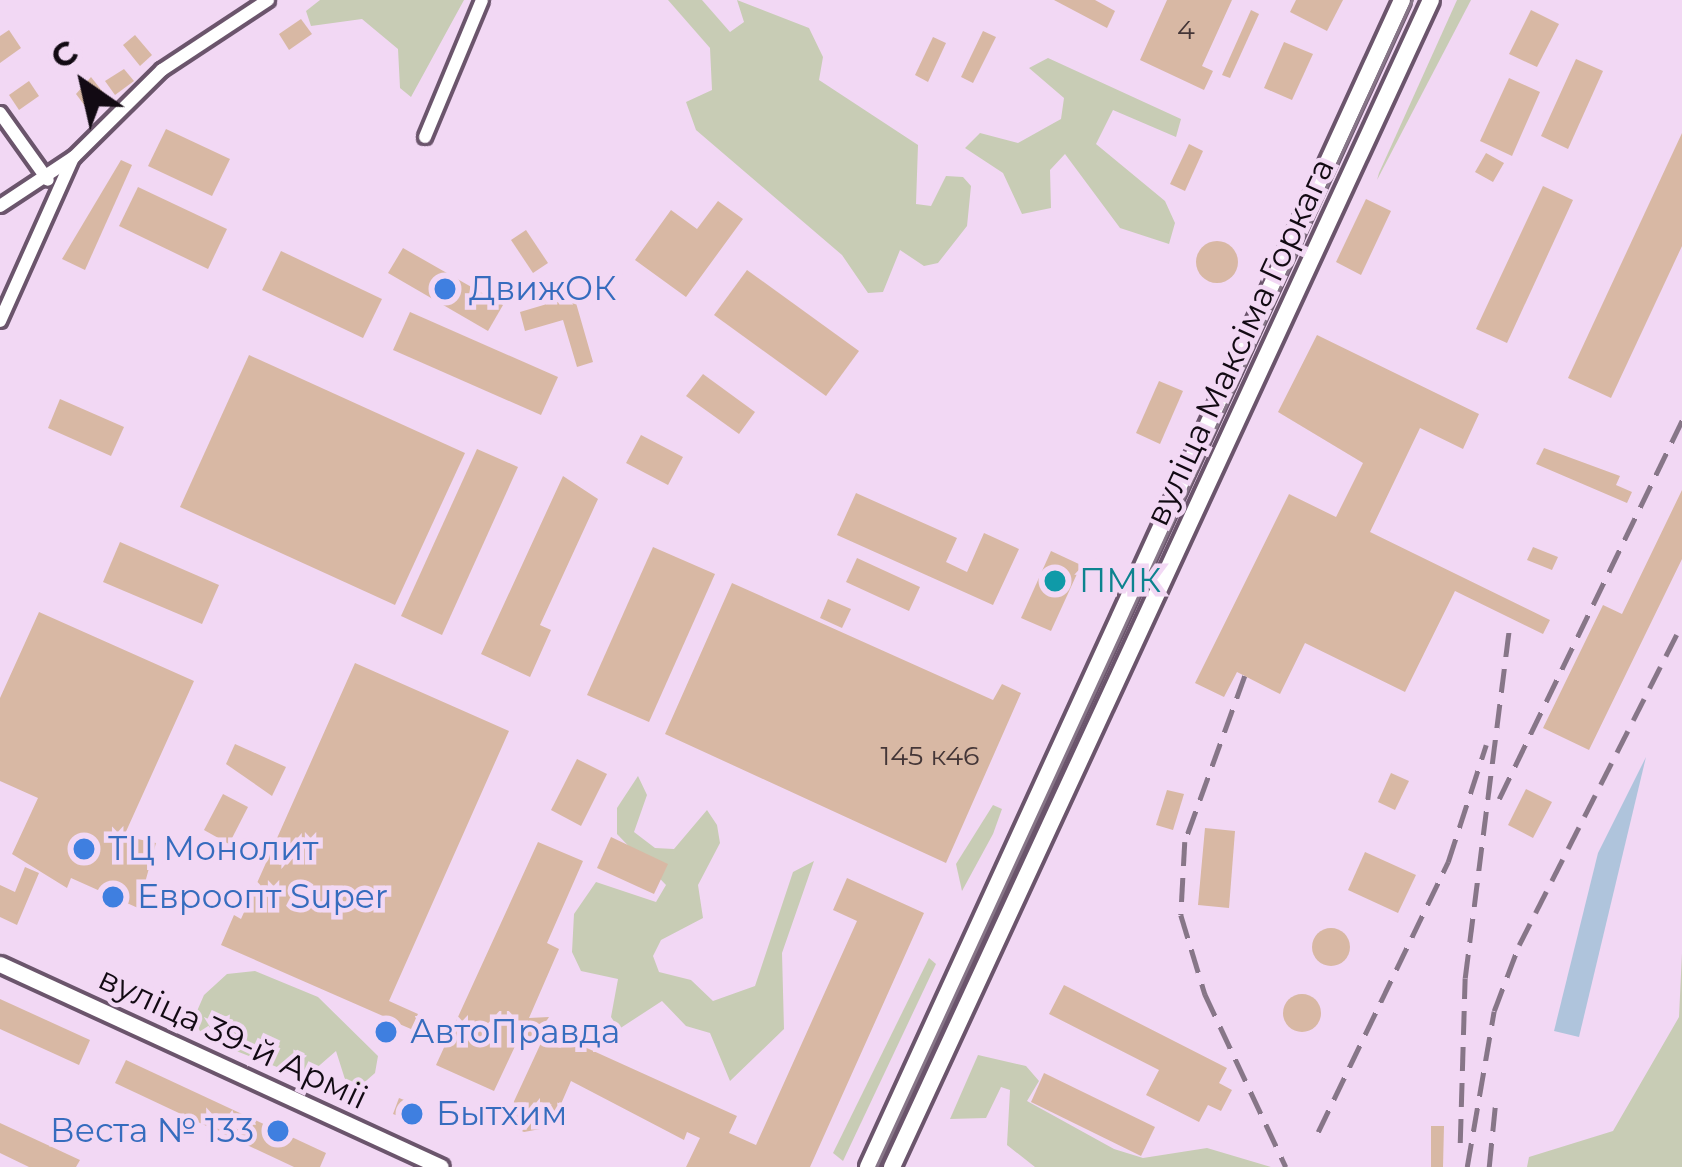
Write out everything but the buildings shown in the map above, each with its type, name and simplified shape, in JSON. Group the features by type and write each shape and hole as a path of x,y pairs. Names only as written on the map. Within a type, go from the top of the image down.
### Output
{"main road":[{"name":"вуліца Максіма Горкага","path":"868,1167 1403,0"},
{"name":"вуліца Максіма Горкага","path":"892,1167 1429,6"}],"street":[{"path":"0,206 74,157 163,70 268,0"},
{"path":"425,137 482,0"},
{"path":"1403,0 1429,6"},
{"path":"0,112 57,193"},
{"path":"0,321 74,157"},
{"path":"1328,161 1352,172"},
{"path":"984,914 1003,922"},
{"name":"вуліца 39-й Арміі","path":"0,964 440,1167"},
{"path":"892,1114 912,1122"}],"green space":[{"path":"320,0 464,0 411,97 400,88 398,49 362,19 311,26 306,11"},
{"path":"668,0 702,0 730,32 744,22 737,0 809,28 823,57 819,80 918,145 916,204 931,206 946,176 963,177 971,186 967,226 938,263 924,266 900,250 883,292 868,293 842,255 696,130 686,102 712,90 710,48"},
{"path":"1457,0 1471,0 1377,180 1379,173"},
{"path":"1048,58 1181,119 1176,137 1113,110 1096,144 1165,201 1175,223 1169,244 1120,228 1065,154 1050,170 1051,208 1022,214 1003,173 965,148 980,133 1018,143 1061,119 1064,98 1029,68"},
{"path":"638,776 647,795 634,832 655,848 674,849 707,810 717,825 720,843 698,885 703,918 661,940 653,956 659,972 691,980 713,1001 755,986 793,872 814,861 782,953 784,1029 730,1081 710,1033 686,1026 662,1001 619,1029 611,1017 618,979 581,971 572,952 574,914 596,882 656,902 666,885 617,834 617,808"},
{"path":"993,805 1002,809 993,834 962,891 956,864"},
{"path":"1682,953 1682,1167 1527,1167 1529,1157 1613,1131 1679,1017"},
{"path":"929,958 936,964 843,1161 833,1153"},
{"path":"255,971 318,997 378,1056 375,1073 350,1095 336,1051 305,1078 203,1038 194,1018 204,995 227,974"},
{"path":"978,1055 1026,1066 1039,1081 1027,1101 1114,1149 1143,1158 1207,1148 1271,1167 1035,1167 1007,1145 1010,1090 1001,1087 986,1118 950,1119"}],"water":[{"path":"1646,757 1579,1037 1554,1031 1598,853"}],"tram line":[{"path":"876,1167 1412,0"}],"railway":[{"path":"1499,799 1682,420"},
{"path":"1467,1167 1494,1011 1519,945 1682,624"},
{"path":"1460,1143 1465,978 1509,630"},
{"path":"1245,676 1185,842 1181,915 1205,994 1286,1167"},
{"path":"1318,1132 1448,862 1486,745"},
{"path":"1489,1167 1495,1107"}],"place":[{"name":"ДвижОК","path":"445,289"},
{"name":"ПМК","path":"1055,581"},
{"name":"ТЦ Монолит","path":"84,849"},
{"name":"Евроопт Super","path":"113,897"},
{"name":"АвтоПравда","path":"386,1032"},
{"name":"Бытхим","path":"412,1114"},
{"name":"Веста № 133","path":"278,1131"}]}
